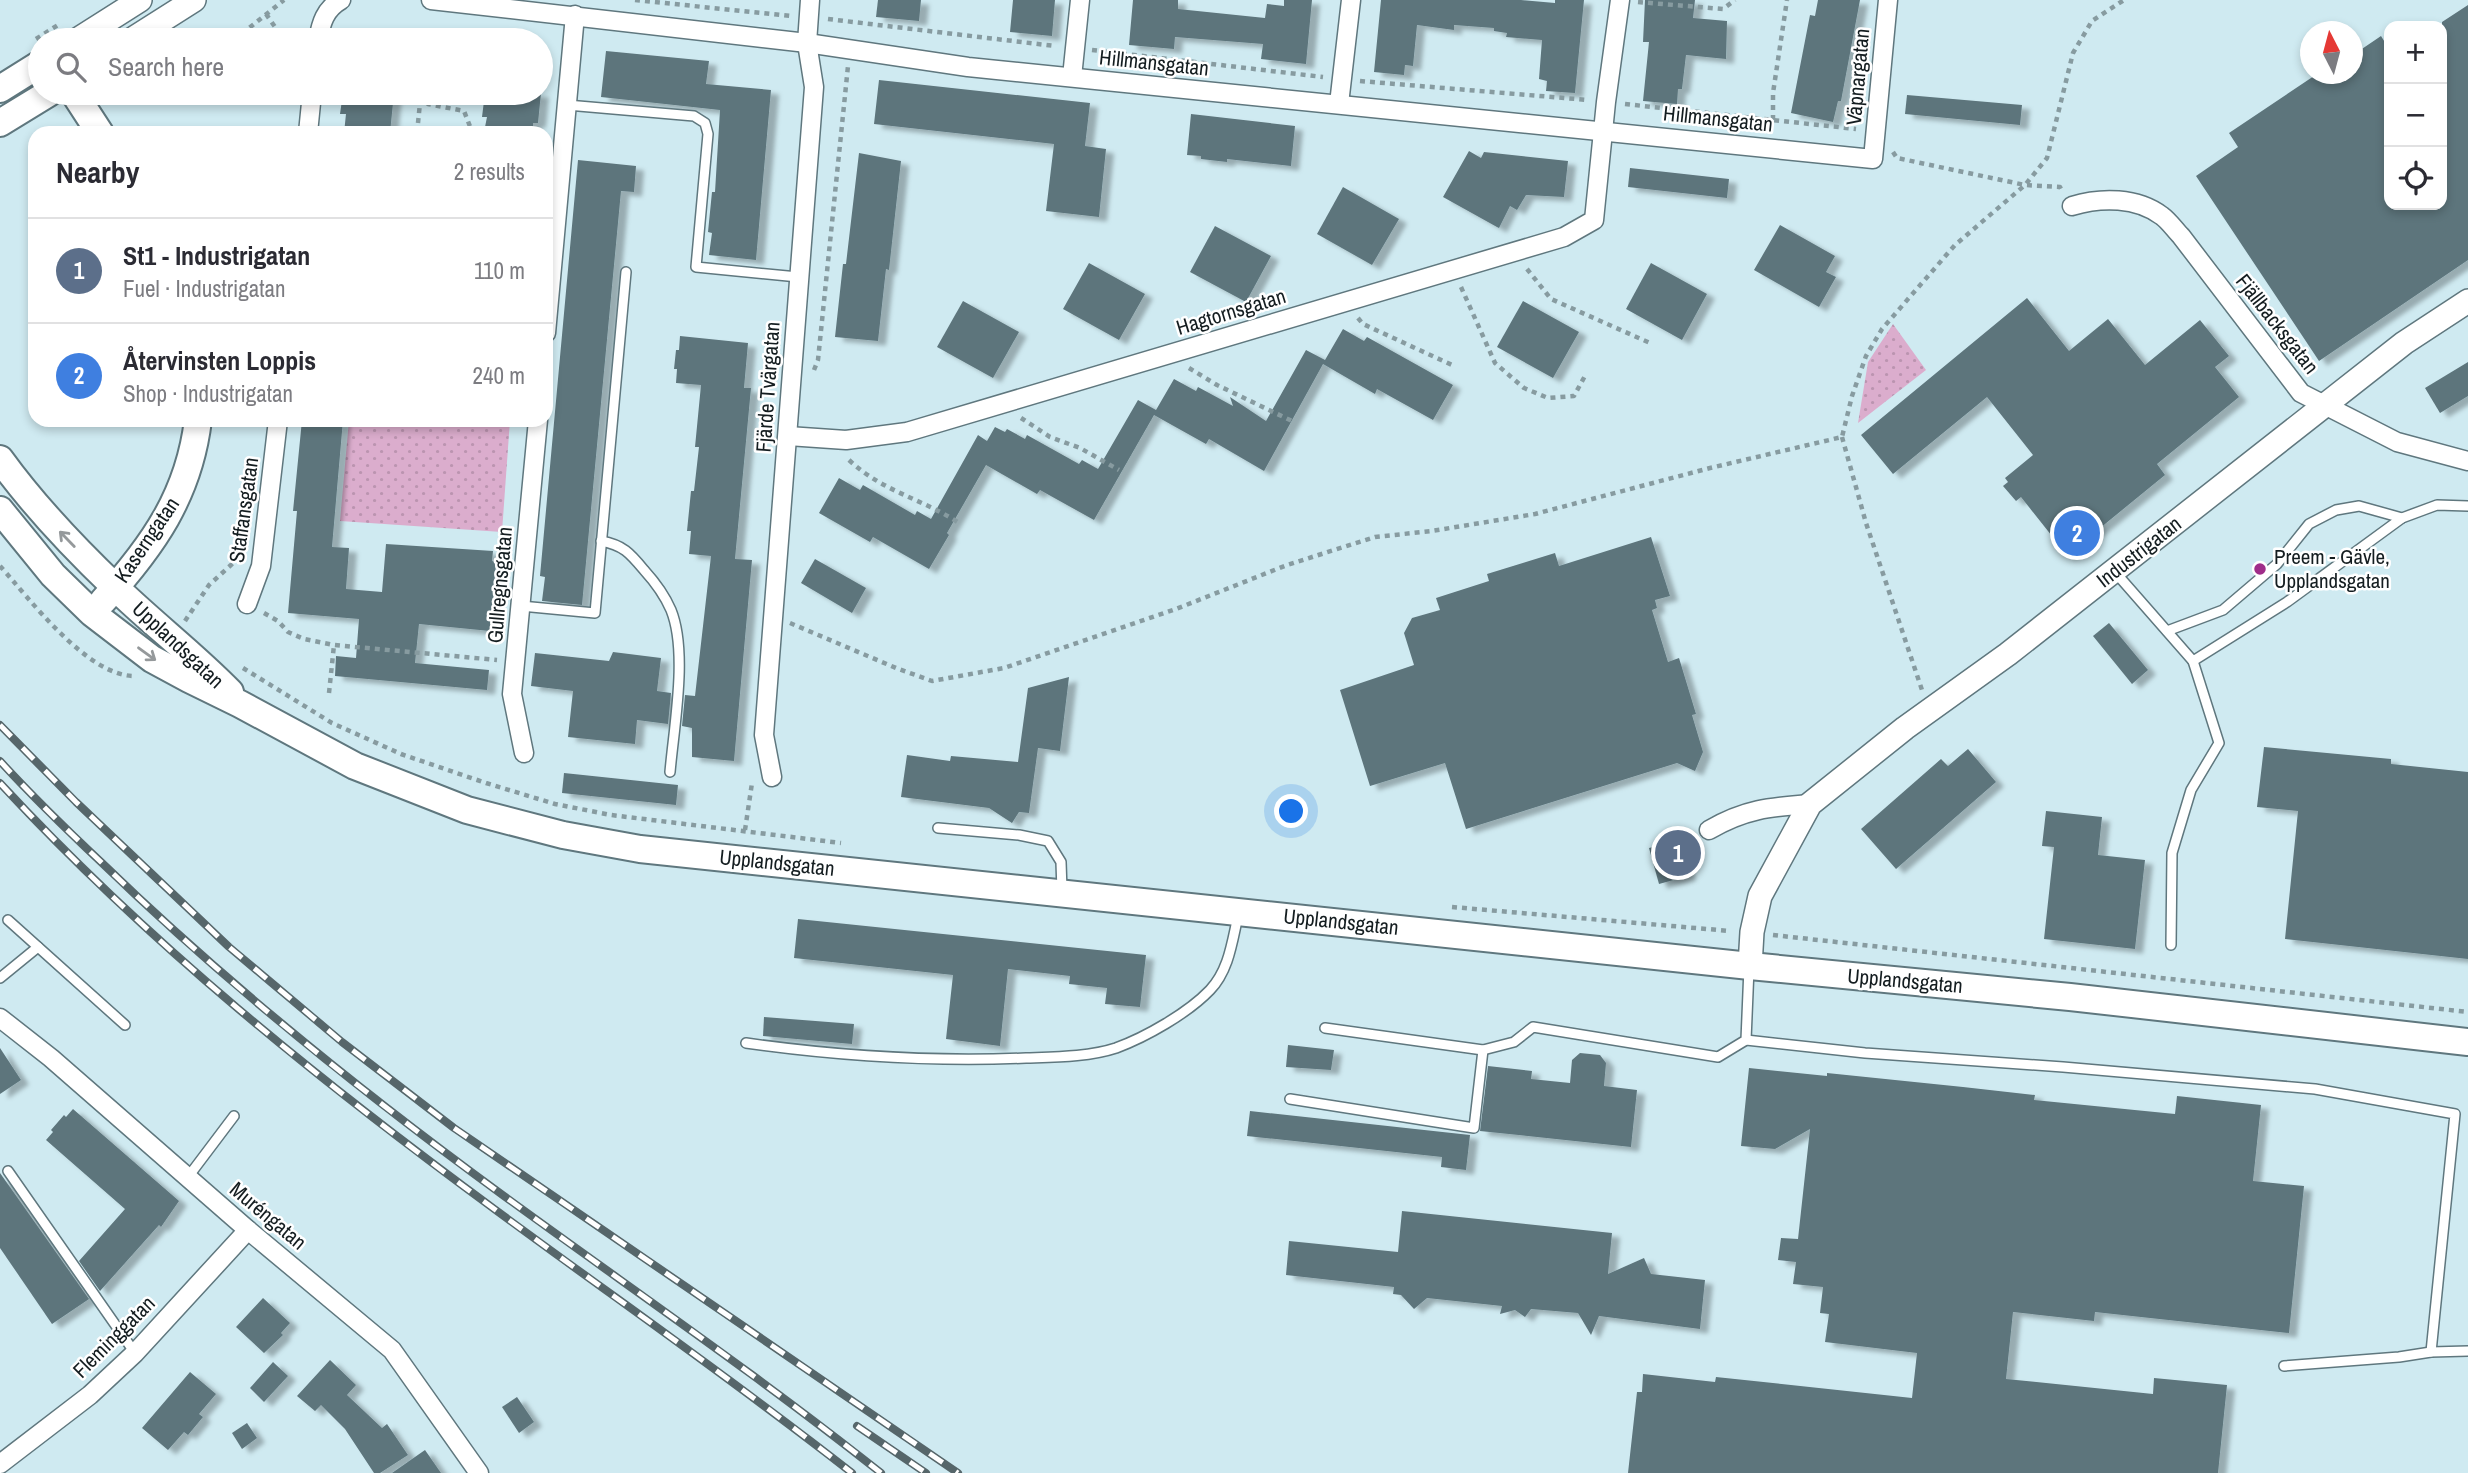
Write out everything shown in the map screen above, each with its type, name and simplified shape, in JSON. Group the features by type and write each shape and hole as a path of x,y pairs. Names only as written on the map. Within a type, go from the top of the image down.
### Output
{"main road":[{"path":"0,89 28,61"},
{"path":"0,123 29,105"},
{"path":"82,105 95,126"},
{"name":"Kaserngatan","path":"92,613 130,572 168,517 190,463 197,427"},
{"name":"Upplandsgatan","path":"0,459 40,511 115,587 204,665 240,704"},
{"name":"Upplandsgatan","path":"0,510 53,575 92,613 152,659 355,766 467,810 563,835 640,849 1749,966 2084,998 2468,1042"}],"street":[{"path":"96,28 140,0"},
{"path":"150,28 194,0"},
{"path":"320,28 333,5 341,0"},
{"name":"Hillmansgatan","path":"431,0 807,43 968,67 1873,159"},
{"name":"Fjärde Tvärgatan","path":"772,777 764,735 814,87 807,43 810,0"},
{"path":"1072,77 1080,0"},
{"path":"1339,104 1351,0"},
{"name":"Väpnargatan","path":"1873,159 1888,0"},
{"path":"1603,130 1629,1"},
{"path":"553,257 575,15"},
{"path":"308,126 310,105"},
{"name":"Hagtornsgatan","path":"788,436 846,440 907,432 1564,237 1594,220 1603,130"},
{"name":"Fjällbacksgatan","path":"2073,206 2106,199 2141,205 2162,216 2181,236 2301,393 2398,442 2468,461"},
{"name":"Industrigatan","path":"1749,966 1752,932 1760,896 1810,803 2115,572 2404,343 2468,301"},
{"name":"Staffansgatan","path":"247,604 261,566 277,427"},
{"name":"Gullregnsgatan","path":"524,753 512,694 537,427"},
{"path":"1709,830 1732,816 1772,807 1810,803"},
{"name":"Muréngatan","path":"0,1018 51,1058 248,1230 392,1350 479,1473"},
{"name":"Fleminggatan","path":"0,1464 90,1395 135,1353 248,1230"}],"lane":[{"path":"567,104 694,116 705,123 708,134 696,267 798,277"},
{"path":"521,606 595,613 626,272"},
{"path":"2193,660 2287,602 2402,518 2437,505 2468,506"},
{"path":"2167,631 2223,610 2277,564 2309,524 2336,510 2359,506 2402,518"},
{"path":"601,541 617,544 631,555 652,578 671,611 680,656 670,772"},
{"path":"2115,572 2193,660 2219,743 2191,790 2172,853 2171,945"},
{"path":"938,828 1019,835 1048,841 1061,862 1062,892"},
{"path":"746,1043 879,1057 946,1060 1062,1056 1113,1049 1155,1031 1211,989 1227,963 1239,911"},
{"path":"8,920 125,1025"},
{"path":"0,978 38,947"},
{"path":"1746,1040 1749,966"},
{"path":"1325,1028 1483,1050 1514,1042 1534,1027 1718,1057 1746,1040 1865,1053 2315,1089 2455,1114 2431,1352"},
{"path":"1290,1100 1474,1128 1483,1050"},
{"path":"188,1177 234,1116"},
{"path":"8,1171 135,1353"},
{"path":"2284,1366 2468,1351"}],"path":[{"path":"249,28 284,0"},
{"path":"1629,1 1723,9 1735,0"},
{"path":"1773,120 1773,93 1787,0"},
{"path":"1929,711 1866,523 1842,437 1853,396 1866,356 1882,329 1955,245 2025,185 2047,158 2073,53 2092,21 2124,0"},
{"path":"266,14 276,28"},
{"path":"58,28 64,21"},
{"path":"813,373 818,360 849,49"},
{"path":"418,126 420,105"},
{"path":"433,105 464,111 470,126"},
{"path":"2025,185 2060,187 2073,206"},
{"path":"1513,252 1551,299 1650,343"},
{"path":"1454,270 1495,363 1524,388 1548,398 1574,397 1586,374"},
{"path":"1343,303 1363,324 1452,366"},
{"path":"1167,355 1217,385 1292,421"},
{"path":"1000,404 1050,437 1080,448 1119,470"},
{"path":"773,617 932,681 1004,668 1176,609 1287,565 1375,537 1432,531 1535,514 1842,437"},
{"path":"826,438 867,476 891,490 939,510 959,523"},
{"path":"194,629 185,622 209,585 247,551"},
{"path":"0,566 88,658 127,676"},
{"path":"247,604 278,621 288,632 304,639 334,645 515,662"},
{"path":"329,693 334,645"},
{"path":"233,661 332,723 401,754 555,804 611,815 852,844"},
{"path":"745,830 751,784 772,777"},
{"path":"1451,907 1752,932 2468,1012"}],"shaded area":[{"path":"1893,324 1926,370 1858,423 1868,362"},
{"path":"348,427 510,427 502,532 340,521"}],"building":[{"path":"878,0 921,0 919,21 876,17"},
{"path":"1013,0 1055,0 1052,36 1010,32"},
{"path":"1133,0 1178,0 1178,9 1265,18 1267,4 1284,6 1284,0 1312,0 1306,64 1261,59 1263,44 1175,37 1174,49 1129,45"},
{"path":"1381,0 1521,0 1555,3 1555,0 1584,0 1575,93 1546,91 1547,81 1539,79 1542,40 1506,37 1507,33 1494,31 1494,28 1454,25 1454,30 1417,25 1413,66 1405,65 1404,75 1374,72"},
{"path":"1645,0 1695,0 1693,18 1727,21 1726,59 1686,55 1682,89 1678,89 1677,104 1643,101 1649,42 1643,42"},
{"path":"1818,0 1860,0 1841,101 1838,101 1833,122 1791,113 1810,15 1815,16"},
{"path":"2468,5 2468,260 2319,361 2196,176 2238,147 2229,133 2302,84 2363,84 2363,48 2381,36 2384,41 2384,210 2447,210 2447,21 2444,21"},
{"path":"606,51 709,61 706,84 771,90 756,260 709,255 712,233 708,232 712,192 715,192 720,110 601,97"},
{"path":"879,80 1090,103 1085,146 1106,149 1099,217 1046,211 1054,144 874,124"},
{"path":"1907,95 2022,105 2020,125 1905,114"},
{"path":"341,105 393,105 391,126 345,126 346,114 340,114"},
{"path":"484,105 540,105 538,123 533,123 533,126 485,126 487,117 482,117"},
{"path":"1191,114 1295,126 1291,166 1227,159 1227,162 1187,155"},
{"path":"1469,151 1481,158 1484,152 1568,161 1564,197 1526,195 1517,210 1510,206 1499,228 1443,197"},
{"path":"859,153 901,161 878,341 835,337"},
{"path":"578,160 636,166 634,192 621,191 582,605 542,601 545,577 540,576"},
{"path":"1630,168 1729,179 1727,198 1628,187"},
{"path":"1343,187 1399,219 1372,265 1317,234"},
{"path":"1780,225 1835,256 1826,272 1836,277 1819,307 1754,270"},
{"path":"1215,226 1271,256 1246,302 1190,272"},
{"path":"1089,263 1145,294 1119,340 1063,309"},
{"path":"1651,263 1707,294 1682,340 1626,309"},
{"path":"2027,298 2069,351 2108,319 2145,365 2200,320 2229,356 2215,367 2239,397 2157,464 2165,475 2067,555 2021,497 2016,501 2003,486 2008,482 2005,478 2033,455 1987,397 1893,474 1861,435"},
{"path":"963,301 1019,332 993,378 937,347"},
{"path":"1523,301 1579,332 1553,378 1497,347"},
{"path":"1343,329 1364,341 1367,337 1453,385 1433,420 1377,389 1375,394 1323,364 1264,471 1209,439 1206,444 1154,415 1094,520 1040,490 1037,494 986,465 929,569 873,537 870,542 819,513 839,478 860,490 863,485 915,515 917,511 931,519 978,435 987,441 995,427 1005,432 1007,429 1025,439 1027,435 1079,464 1082,460 1098,469 1138,400 1156,410 1174,379 1196,391 1198,387 1233,406 1230,397 1266,421 1306,350 1325,360"},
{"path":"680,336 748,343 744,388 751,388 735,559 752,560 734,761 692,757 692,728 682,726 685,695 695,696 711,556 689,554 691,531 687,531 699,447 695,447 701,385 676,383 677,369 674,369"},
{"path":"2468,362 2468,396 2440,413 2425,388"},
{"path":"301,427 342,427 332,547 349,548 346,589 382,592 386,544 493,551 492,561 496,562 490,631 419,624 415,663 489,670 487,690 335,676 336,656 356,658 359,619 288,613 297,511 293,511"},
{"path":"1651,537 1670,596 1655,600 1657,608 1652,610 1668,662 1679,658 1696,714 1692,715 1703,752 1695,771 1677,763 1466,829 1445,763 1370,786 1340,690 1414,665 1404,633 1412,618 1440,610 1436,598 1489,581 1487,574 1555,553 1559,566"},
{"path":"815,559 866,588 852,613 801,583"},
{"path":"2109,623 2148,670 2132,684 2093,636"},
{"path":"613,652 661,658 657,691 671,693 668,724 637,720 635,744 568,737 573,691 531,686 535,653 609,661"},
{"path":"1069,677 1060,751 1038,748 1029,813 1019,812 1012,823 989,808 901,797 907,755 950,761 951,756 1018,762 1028,688"},
{"path":"2264,747 2391,759 2391,764 2468,772 2468,959 2285,939 2298,811 2257,807"},
{"path":"1968,749 1996,782 1896,869 1861,829 1941,759 1948,766"},
{"path":"564,773 678,785 676,805 562,793"},
{"path":"2046,811 2102,817 2098,855 2145,860 2135,949 2044,939 2054,847 2042,846"},
{"path":"1678,841 1688,876 1659,884 1649,848"},
{"path":"798,919 1146,955 1140,1007 1105,1004 1107,988 1069,984 1070,976 1008,969 1000,1046 946,1039 953,975 794,958"},
{"path":"764,1017 854,1024 852,1044 763,1036"},
{"path":"1288,1045 1334,1050 1331,1070 1286,1067"},
{"path":"0,1048 21,1080 0,1094"},
{"path":"1580,1053 1600,1055 1606,1063 1604,1086 1637,1090 1631,1147 1480,1131 1488,1066 1532,1071 1531,1079 1570,1083 1572,1060"},
{"path":"1749,1068 1963,1087 2035,1095 2034,1100 2175,1114 2177,1096 2261,1105 2253,1181 2304,1186 2289,1333 2095,1312 2094,1321 2013,1312 2006,1379 2153,1394 2154,1378 2227,1385 2218,1473 1628,1473 1637,1392 1642,1392 1643,1374 1715,1382 1716,1377 1912,1398 1917,1353 1825,1342 1829,1314 1820,1313 1823,1287 1793,1284 1796,1262 1778,1260 1781,1238 1798,1239 1810,1129 1775,1149 1741,1146"},
{"path":"73,1109 179,1201 161,1227 159,1225 100,1291 79,1261 125,1209 46,1140 64,1115 66,1117"},
{"path":"1250,1111 1470,1135 1466,1170 1441,1167 1442,1157 1247,1136"},
{"path":"0,1173 89,1299 52,1324 0,1248"},
{"path":"1402,1211 1612,1233 1608,1274 1644,1258 1651,1274 1705,1280 1700,1329 1599,1316 1591,1335 1578,1313 1531,1309 1525,1317 1515,1310 1500,1314 1502,1306 1427,1298 1414,1309 1401,1295 1393,1294 1394,1287 1286,1275 1289,1241 1398,1252"},
{"path":"263,1298 290,1323 281,1333 283,1335 264,1353 236,1327"},
{"path":"330,1360 356,1385 347,1395 382,1428 387,1424 408,1455 380,1473 374,1473 345,1429 321,1405 315,1411 297,1396"},
{"path":"273,1362 288,1376 264,1402 250,1388"},
{"path":"190,1372 216,1394 199,1414 203,1417 188,1435 184,1432 168,1450 142,1428"},
{"path":"517,1397 534,1422 519,1433 502,1407"},
{"path":"247,1423 257,1438 242,1449 232,1433"},
{"path":"425,1450 441,1473 392,1473"}],"railway":[{"path":"0,725 76,802 229,947 342,1042 454,1128 958,1473"},
{"path":"0,761 62,825 149,907 297,1036 451,1157 741,1367 881,1473"},
{"path":"0,783 115,899 176,955 301,1061 431,1162 852,1473"},
{"path":"857,1426 926,1473"}],"place":[{"name":"Återvinsten Loppis","path":"2077,533"},
{"name":"Preem - Gävle, Upplandsgatan","path":"2260,569"},
{"name":"St1 - Industrigatan","path":"1678,853"}]}
